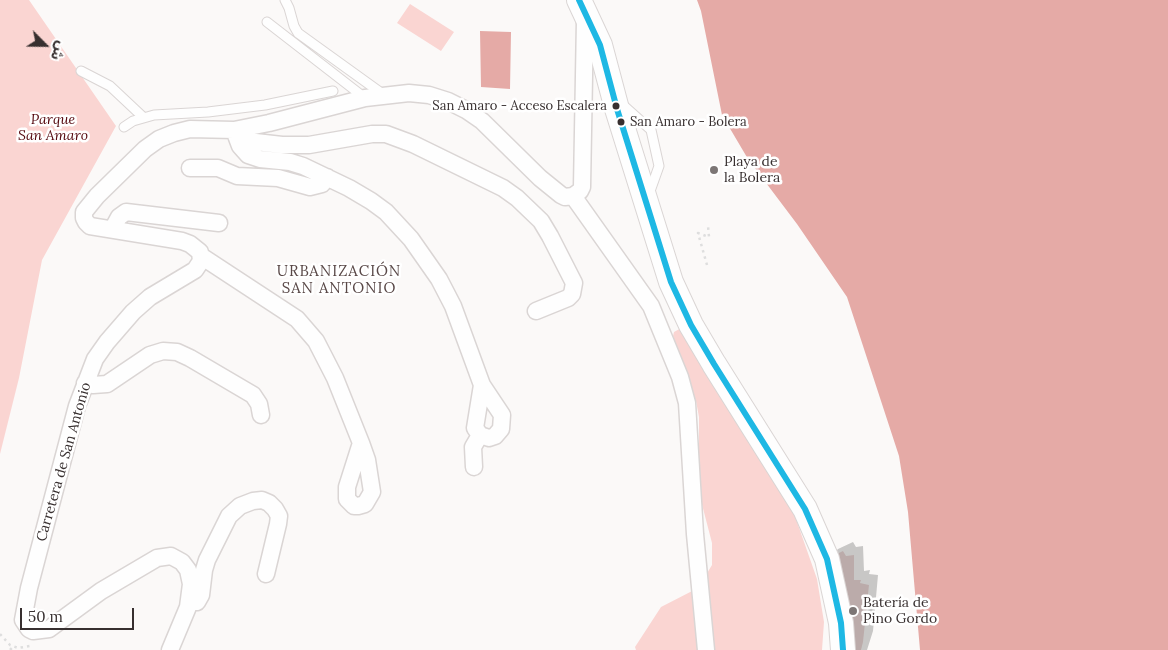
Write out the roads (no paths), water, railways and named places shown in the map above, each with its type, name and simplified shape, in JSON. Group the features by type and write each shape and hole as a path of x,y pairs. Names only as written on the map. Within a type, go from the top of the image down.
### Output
{"main road":[{"path":"582,5 600,45 614,98 671,282 691,325 714,364 805,509 827,559 841,623 844,650"}],"street":[{"path":"236,135 269,123 365,98 409,93 429,96 448,101 482,121 540,178 561,195 573,196 582,187 582,5"},
{"path":"361,443 335,378 316,341 297,319 283,308 201,256 197,248 182,241 113,228 90,226 86,222 84,212 97,196 145,149 174,133 190,129 295,145 316,144 372,134 386,134 413,144 503,188 517,198 541,222 574,283 572,294 568,298 536,311"},
{"path":"236,135 243,151 254,158 290,162 303,166 371,201 411,238 439,279 453,306 482,385 502,415 502,424 495,436 489,438 480,435 475,428 482,385"},
{"path":"190,168 218,168 237,176 278,178 310,187 322,184 327,177"},
{"path":"573,196 651,306 680,377 686,402 695,534 706,650"},
{"path":"113,228 119,217 126,212 219,223"},
{"name":"Carretera de San Antonio","path":"170,650 188,607 191,584 188,570 182,562 164,556 157,558 101,591 49,629 33,631 29,629 23,620 29,588 77,406 95,359 133,312 150,297 195,270 201,261 201,256"},
{"path":"86,383 92,385 107,384 150,355 163,351 177,352 253,395 259,404 261,415"},
{"path":"474,467 473,447 480,435"},
{"path":"188,607 199,601 207,560 229,516 240,506 253,501 262,500 269,503 275,509 278,516 278,524 266,574"}],"lane":[{"path":"285,0 298,33 384,95"},
{"path":"267,22 365,98"},
{"path":"81,71 110,86 144,117"},
{"path":"124,127 144,117 265,105 333,91"},
{"path":"265,105 269,123"}],"place":[{"name":"San Amaro - Acceso Escalera","path":"616,106"},
{"name":"San Amaro - Bolera","path":"621,122"},
{"name":"Playa de la Bolera","path":"714,170"},
{"name":"Batería de Pino Gordo","path":"853,611"}],"district":[{"name":"URBANIZACIÓN SAN ANTONIO","path":"339,280"}],"park label":[{"name":"Parque San Amaro","path":"53,128"}]}
